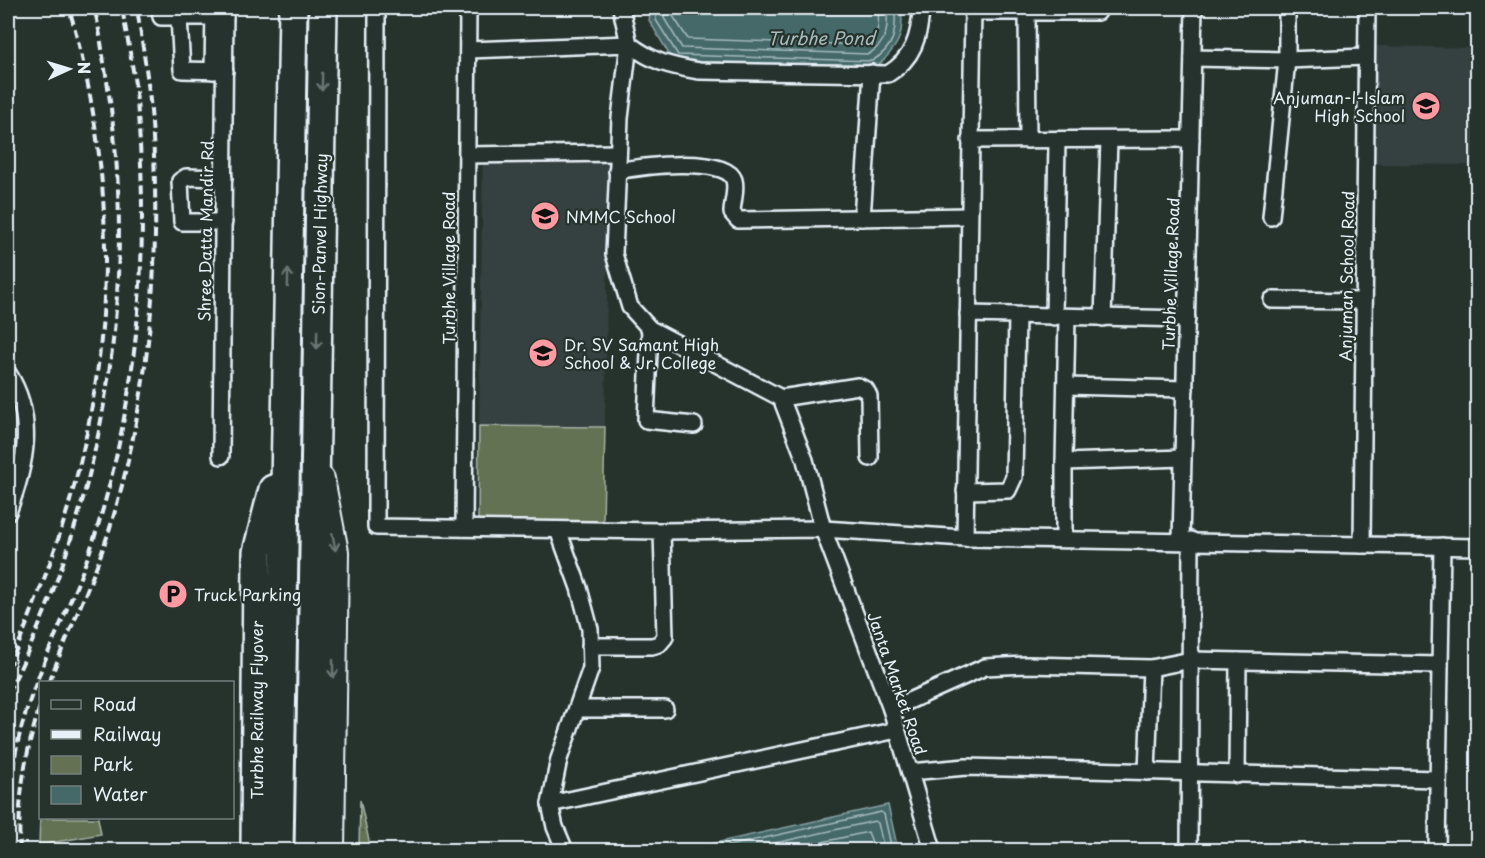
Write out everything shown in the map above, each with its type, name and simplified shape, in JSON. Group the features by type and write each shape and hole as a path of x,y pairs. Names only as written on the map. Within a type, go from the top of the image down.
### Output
{"highway":[{"name":"Sion-Panvel Highway","path":"285,441 292,13"},
{"name":"Sion-Panvel Highway","path":"315,443 324,13"},
{"name":"Turbhe Railway Flyover","path":"279,850 285,441"},
{"name":"Turbhe Railway Flyover","path":"255,850 257,552 285,441"},
{"path":"309,850 315,443"},
{"path":"283,495 297,530 292,850"}],"main road":[{"path":"315,443 336,552 332,850"}],"street":[{"path":"160,8 161,17 219,12"},
{"path":"377,8 376,527 662,531 823,529 965,538 1478,547"},
{"name":"Turbhe Village Road","path":"464,528 468,8"},
{"path":"621,8 628,44 618,153 614,254 630,307 650,329 781,398 858,386 866,390 869,396 870,458"},
{"path":"468,50 628,44 649,59 699,71 888,74 903,65 916,41 921,25 921,8"},
{"name":"Turbhe Village Road","path":"1189,850 1191,660 1184,458 1194,8"},
{"path":"1271,217 1287,60 1287,8"},
{"name":"Anjuman School Road","path":"1362,545 1367,8"},
{"path":"965,538 973,10 1098,12"},
{"name":"Shree Datta Mandir Rd","path":"219,12 224,178 222,456"},
{"path":"1027,12 1028,140"},
{"path":"179,17 180,68 219,71"},
{"path":"1193,58 1287,60 1366,57"},
{"path":"862,218 872,73"},
{"path":"970,140 1191,140"},
{"path":"1057,140 1060,317 1066,386 1064,539"},
{"path":"1103,318 1109,140"},
{"path":"467,155 618,153"},
{"path":"617,171 661,166 715,166 727,170 734,180 732,213 738,219 969,216"},
{"path":"224,178 186,177 180,182 182,222 224,222"},
{"path":"1272,300 1364,301"},
{"path":"968,314 1187,319"},
{"path":"966,490 1008,490 1014,477 1017,316"},
{"path":"650,329 646,420 694,425"},
{"path":"8,373 19,391 26,422 25,452 19,483 8,512"},
{"path":"1066,386 1185,388"},
{"name":"Janta Market Road","path":"781,398 805,460 823,529 891,709 933,850"},
{"path":"1064,462 1184,458"},
{"path":"558,530 579,588 590,629 591,668 559,759 550,804 555,827 564,848"},
{"path":"590,646 652,646 659,644 664,637 662,531"},
{"path":"1437,850 1442,546"},
{"path":"891,709 985,667 1027,665 1151,668 1191,660 1440,666"},
{"path":"1237,774 1238,662"},
{"path":"1147,772 1151,668"},
{"path":"577,709 665,709"},
{"path":"550,804 897,730"},
{"path":"910,772 966,767 1438,779"}],"shaded area":[{"name":"Anjuman-I-Islam High School","path":"1376,46 1477,48 1477,165 1374,164"},
{"path":"483,151 609,154 605,427 479,426"}],"green space":[{"path":"479,426 605,427 603,522 478,520"},
{"path":"360,800 371,850 359,850"},
{"path":"40,819 98,819 101,834 39,845"}],"water":[{"name":"Turbhe Pond","path":"651,8 901,8 902,27 898,41 876,68 673,61 649,20"},
{"path":"888,805 898,850 683,850"}],"railway":[{"path":"8,668 20,642 63,524 83,452 96,379 104,305 105,231 99,157 87,83 69,8"},
{"path":"8,693 41,621 69,546 90,469 106,392 116,313 119,233 116,154 106,75 94,8"},
{"path":"11,850 13,772 24,718 97,529 111,478 131,376 141,272 141,167 136,88 122,8"},
{"path":"49,681 108,534 134,432 143,379 154,271 155,216 151,111 137,8"},
{"path":"20,850 23,777 39,710"}],"place":[{"name":"Anjuman-I-Islam High School","path":"1426,106"},
{"name":"NMMC School","path":"545,216"},
{"name":"Dr. SV Samant High School & Jr. College","path":"543,353"},
{"name":"Truck Parking","path":"173,594"}]}
